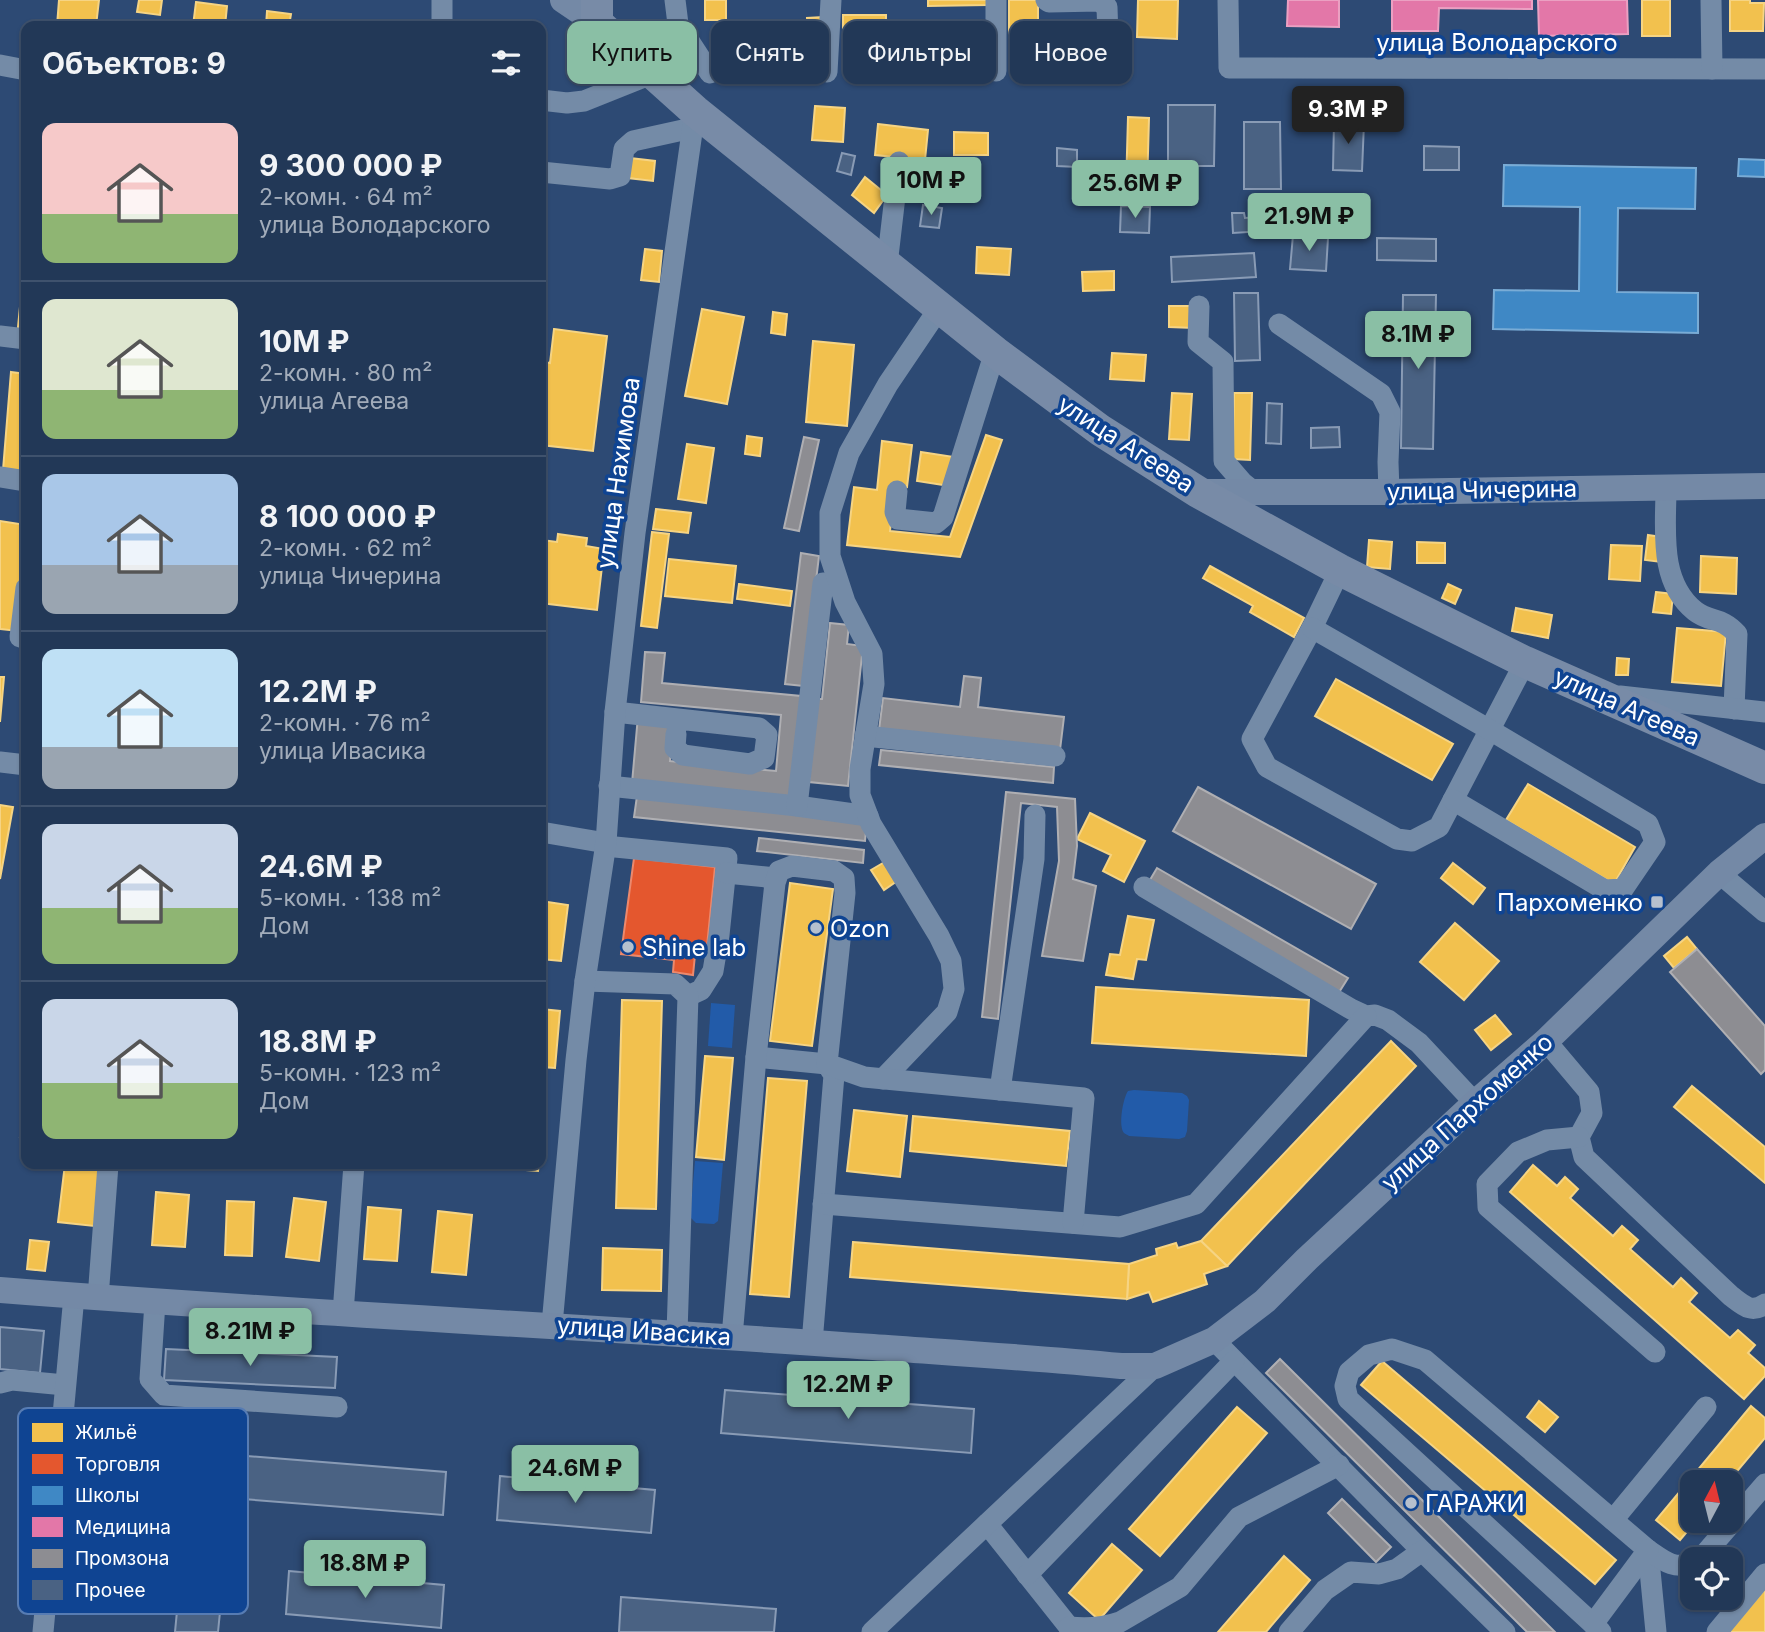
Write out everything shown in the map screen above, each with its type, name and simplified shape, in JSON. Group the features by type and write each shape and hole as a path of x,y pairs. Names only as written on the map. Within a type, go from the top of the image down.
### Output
{"highway":[{"name":"улица Агеева","path":"663,84 694,120 887,265 995,352 1100,430 1198,492 1340,570 1525,662 1765,768"}],"main road":[{"name":"улица Агеева","path":"563,0 597,12"},
{"name":"улица Чичерина","path":"1198,492 1765,486"},
{"name":"улица Пархоменко","path":"1155,1366 1214,1340 1265,1301 1475,1103 1546,1041 1719,873 1765,836"},
{"name":"улица Ивасика","path":"0,1290 732,1337 1121,1366 1155,1366"}],"street":[{"path":"442,0 442,21"},
{"path":"676,0 678,24 709,73"},
{"path":"829,36 831,0"},
{"path":"996,0 996,21"},
{"path":"1046,0 1099,1 1107,7 1107,21"},
{"name":"улица Володарского","path":"1228,0 1229,68 1765,69"},
{"path":"1711,0 1712,69"},
{"path":"0,65 21,69"},
{"path":"546,101 567,103 584,101 626,84"},
{"path":"546,173 610,180 620,176 624,149 633,141 694,120"},
{"name":"улица Нахимова","path":"552,1325 576,1060 605,844 615,712 635,533 694,120"},
{"path":"887,265 899,162"},
{"path":"1199,306 1198,342 1223,362 1224,461 1243,484 1253,491"},
{"path":"883,1079 947,1012 954,989 951,961 939,936 868,816 859,795 860,769 874,684 872,653 845,602 830,556 830,513 849,453 888,384 940,307"},
{"path":"1279,324 1381,394 1387,403 1390,412 1389,492"},
{"path":"0,336 21,338"},
{"path":"897,491 895,512 898,519 936,523 943,517 995,352"},
{"path":"0,477 21,480"},
{"path":"1666,487 1666,559 1680,597 1704,617 1728,625 1737,634 1734,709"},
{"path":"1340,570 1252,739 1267,767 1397,839 1412,841 1439,827 1525,662"},
{"path":"797,806 823,583"},
{"path":"16,637 21,612"},
{"path":"1312,628 1648,824 1655,842 1623,889 1605,890 1453,800"},
{"path":"1593,692 1765,712"},
{"path":"615,712 759,728 767,735 764,758 750,764 682,755 675,748 676,734"},
{"path":"865,736 1055,756"},
{"path":"0,762 21,764"},
{"path":"609,786 868,816"},
{"path":"1000,1090 1034,859 1035,815"},
{"path":"546,833 605,844 727,858 713,971 701,990 688,996"},
{"path":"732,1337 756,1057 776,878 779,871 792,866 834,871 844,878 845,893 827,1064 834,1075 811,1343"},
{"path":"726,873 776,878"},
{"path":"1719,873 1765,912"},
{"path":"1144,887 1366,1016 1374,1015 1388,1020 1419,1043 1475,1103"},
{"path":"585,981 675,984 688,996 677,1334"},
{"path":"823,1204 1120,1227 1196,1205 1366,1016"},
{"path":"1546,1041 1589,1092 1592,1112 1579,1137 1584,1157 1731,1296 1746,1307 1755,1309 1765,1304"},
{"path":"756,1057 827,1064 864,1077 1084,1098 1073,1223"},
{"path":"1579,1137 1548,1140 1518,1152 1486,1184 1488,1207 1655,1352"},
{"path":"63,1408 65,1385 86,1297 107,1169"},
{"path":"343,1313 354,1169"},
{"path":"155,1302 150,1379 164,1395 337,1407"},
{"path":"1214,1340 1505,1632"},
{"path":"1648,1550 1597,1628 1348,1399 1345,1386 1349,1372 1369,1355 1392,1349 1425,1360 1648,1550 1669,1564 1680,1565"},
{"path":"1027,1575 1234,1361"},
{"path":"872,1632 1155,1366"},
{"path":"0,1383 12,1380 65,1385"},
{"path":"1613,1520 1706,1407"},
{"path":"987,1524 1070,1630 1114,1629 1119,1622 1180,1587 1240,1517 1339,1465"},
{"path":"1711,1547 1765,1484"},
{"path":"1648,1550 1656,1632"},
{"path":"1289,1632 1325,1590 1351,1572 1379,1574 1397,1569 1422,1551"},
{"path":"1717,1632 1765,1574"},
{"path":"43,1632 45,1614"}],"shaded area":[{"path":"711,1003 735,1005 732,1048 708,1046"},
{"path":"1128,1091 1182,1093 1187,1096 1189,1100 1185,1137 1179,1139 1129,1136 1124,1133 1121,1124 1123,1106"},
{"path":"695,1161 723,1163 718,1221 714,1224 696,1223 690,1217"}],"building: Жильё":[{"path":"59,0 99,0 97,21 57,21"},
{"path":"139,0 162,0 160,15 137,12"},
{"path":"705,0 726,0 726,20 705,20"},
{"path":"928,0 987,0 987,5 928,6"},
{"path":"1009,0 1038,0 1038,20 1100,20 1010,21 1009,52"},
{"path":"1138,0 1178,0 1177,39 1137,37"},
{"path":"1642,0 1670,0 1670,36 1642,36"},
{"path":"1730,0 1764,3 1763,31 1730,31"},
{"path":"196,2 227,6 226,21 194,21"},
{"path":"267,11 291,14 290,21 266,21"},
{"path":"843,15 886,15 886,21 843,21"},
{"path":"823,17 823,21 807,21 807,18"},
{"path":"815,106 845,108 843,142 812,140"},
{"path":"1128,117 1149,118 1147,188 1126,188"},
{"path":"878,124 928,130 925,160 875,155"},
{"path":"954,132 988,133 988,155 954,155"},
{"path":"630,158 655,161 653,181 628,178"},
{"path":"865,177 887,195 874,213 852,195"},
{"path":"977,247 1011,249 1009,275 976,273"},
{"path":"645,249 662,251 659,282 641,280"},
{"path":"1114,271 1114,290 1083,291 1082,272"},
{"path":"21,297 21,327 18,327"},
{"path":"1169,306 1195,306 1194,328 1169,327"},
{"path":"702,309 744,317 727,404 685,396"},
{"path":"773,312 787,314 785,335 771,333"},
{"path":"554,329 607,336 593,451 546,446 546,362 550,363"},
{"path":"813,341 854,345 847,426 806,422"},
{"path":"1112,353 1146,355 1144,381 1110,379"},
{"path":"11,372 21,373 21,472 3,470"},
{"path":"1172,393 1192,394 1189,440 1169,439"},
{"path":"1234,393 1252,393 1250,460 1233,459"},
{"path":"986,435 1002,440 960,557 847,545 854,487 877,490 882,441 912,445 907,487 895,485 890,531 950,537"},
{"path":"747,436 762,438 760,456 745,454"},
{"path":"687,444 714,448 706,503 678,499"},
{"path":"921,452 954,457 950,486 917,481"},
{"path":"656,509 691,513 688,533 653,529"},
{"path":"0,521 21,524 21,607 18,631 0,629"},
{"path":"652,532 669,534 657,628 641,626"},
{"path":"558,534 587,538 586,546 604,549 597,610 546,604 546,541 557,542"},
{"path":"1648,535 1663,537 1661,562 1645,560"},
{"path":"1369,540 1392,542 1390,569 1367,567"},
{"path":"1417,542 1445,543 1445,563 1417,563"},
{"path":"1611,545 1642,546 1640,581 1609,579"},
{"path":"1701,556 1737,558 1736,594 1700,592"},
{"path":"669,559 736,566 732,603 665,596"},
{"path":"1210,566 1304,618 1294,637 1250,612 1253,606 1203,578"},
{"path":"739,584 792,591 790,606 737,599"},
{"path":"1448,584 1461,590 1455,604 1442,598"},
{"path":"1656,592 1673,594 1671,614 1653,612"},
{"path":"1516,608 1552,615 1548,638 1512,631"},
{"path":"1677,628 1726,632 1721,686 1672,682"},
{"path":"1617,658 1629,659 1628,675 1616,675"},
{"path":"0,677 4,677 0,722"},
{"path":"1336,679 1453,744 1432,780 1315,716"},
{"path":"1528,784 1635,847 1614,884 1506,820"},
{"path":"0,805 13,807 0,879"},
{"path":"1090,813 1145,841 1124,882 1103,871 1111,855 1077,839"},
{"path":"888,860 900,879 884,890 871,870"},
{"path":"1453,863 1485,888 1473,904 1441,878"},
{"path":"790,883 833,889 812,1046 770,1041"},
{"path":"546,902 568,905 561,961 546,960"},
{"path":"1128,916 1154,920 1146,960 1137,959 1133,979 1106,975 1110,954 1120,955"},
{"path":"1455,923 1499,961 1464,1000 1420,962"},
{"path":"1687,937 1697,949 1674,968 1664,956"},
{"path":"1096,987 1309,1000 1306,1056 1092,1043"},
{"path":"622,1000 662,1001 656,1209 616,1208"},
{"path":"546,1010 560,1011 555,1068 546,1067"},
{"path":"1495,1015 1511,1034 1491,1050 1475,1030"},
{"path":"1391,1041 1416,1066 1227,1266 1201,1241"},
{"path":"705,1056 733,1058 724,1160 696,1157"},
{"path":"768,1078 807,1081 789,1297 750,1294"},
{"path":"1692,1086 1765,1147 1765,1183 1674,1107"},
{"path":"854,1110 907,1116 900,1177 847,1171"},
{"path":"913,1116 1070,1131 1066,1166 910,1151"},
{"path":"1533,1165 1557,1186 1565,1177 1578,1189 1570,1198 1613,1236 1622,1226 1638,1240 1630,1249 1673,1287 1681,1278 1697,1293 1689,1302 1730,1338 1738,1330 1755,1345 1748,1353 1765,1368 1765,1376 1744,1399 1510,1192"},
{"path":"64,1169 101,1169 94,1226 58,1222"},
{"path":"156,1192 189,1195 185,1247 152,1245"},
{"path":"294,1198 326,1202 319,1261 286,1257"},
{"path":"227,1201 254,1202 252,1256 225,1255"},
{"path":"368,1207 401,1210 397,1261 364,1259"},
{"path":"438,1211 472,1215 466,1275 432,1272"},
{"path":"30,1240 49,1242 45,1271 27,1269"},
{"path":"1201,1241 1227,1266 1204,1274 1207,1284 1153,1302 1149,1292 1127,1299 1129,1264 1157,1255 1156,1249 1176,1243 1178,1248"},
{"path":"853,1242 1129,1264 1127,1299 850,1277"},
{"path":"603,1248 662,1250 661,1291 602,1290"},
{"path":"1382,1361 1616,1560 1595,1584 1361,1385"},
{"path":"1539,1401 1558,1417 1545,1432 1527,1417"},
{"path":"1751,1406 1765,1418 1765,1438 1738,1470 1698,1470"},
{"path":"1237,1407 1267,1433 1160,1556 1129,1529"},
{"path":"1680,1491 1680,1533 1686,1533 1680,1540 1656,1520"},
{"path":"1112,1544 1142,1570 1099,1620 1069,1593"},
{"path":"1284,1556 1310,1580 1266,1632 1218,1632"},
{"path":"1765,1589 1765,1632 1729,1632"}],"building: Торговля":[{"path":"634,858 715,867 706,956 695,955 693,975 673,972 674,960 621,954"}],"building: Школы":[{"path":"1739,159 1765,160 1765,177 1738,176"},
{"path":"1504,165 1696,168 1695,209 1618,208 1617,292 1698,293 1698,333 1493,329 1494,290 1579,291 1580,207 1503,206"}],"building: Медицина":[{"path":"1288,0 1339,0 1339,27 1287,26"},
{"path":"1392,0 1532,0 1532,9 1439,8 1438,31 1392,31"},
{"path":"1538,0 1627,0 1628,34 1539,36"}],"building: Промзона":[{"path":"804,437 819,440 799,531 784,528"},
{"path":"801,553 819,556 803,686 785,684"},
{"path":"830,623 849,625 847,644 863,646 848,786 809,782 817,699 822,699"},
{"path":"645,652 665,653 662,683 801,696 791,798 632,783 638,716 674,719 670,761 776,771 781,715 641,702"},
{"path":"964,676 981,678 978,707 1064,717 1060,750 879,730 883,698 960,707"},
{"path":"881,750 1054,767 1053,783 879,765"},
{"path":"1198,787 1376,884 1351,929 1173,831"},
{"path":"1006,792 1075,799 1077,846 1073,879 1096,886 1083,961 1042,956 1059,861 1057,807 1021,803 998,1019 982,1017"},
{"path":"637,796 867,820 865,841 634,817"},
{"path":"759,838 864,850 863,863 757,851"},
{"path":"1157,868 1348,978 1338,994 1147,885"},
{"path":"1697,949 1765,1026 1765,1070 1761,1074 1670,972"},
{"name":"ГАРАЖИ","path":"1280,1359 1555,1632 1527,1632 1266,1373"},
{"path":"1342,1499 1391,1547 1376,1562 1328,1513"}],"building: Прочее":[{"path":"1168,105 1215,105 1214,166 1168,166"},
{"path":"1244,122 1280,122 1281,189 1244,189"},
{"path":"1334,122 1364,123 1362,171 1333,170"},
{"path":"1424,146 1459,147 1459,170 1424,170"},
{"path":"1057,148 1077,150 1077,167 1057,166"},
{"path":"842,153 855,156 851,175 837,171"},
{"path":"923,205 942,208 939,228 920,226"},
{"path":"1121,206 1150,207 1149,233 1120,232"},
{"path":"1232,213 1244,213 1245,218 1277,216 1278,230 1233,233"},
{"path":"1293,235 1328,238 1326,271 1290,269"},
{"path":"1377,238 1436,239 1436,261 1377,260"},
{"path":"1254,253 1256,277 1172,282 1171,257"},
{"path":"1234,293 1258,293 1260,360 1235,361"},
{"path":"1403,295 1436,295 1433,449 1401,448"},
{"path":"1267,403 1282,404 1281,444 1266,443"},
{"path":"1339,427 1340,447 1311,448 1311,428"},
{"path":"0,1327 44,1331 40,1373 0,1369"},
{"path":"166,1349 337,1357 335,1388 164,1380"},
{"path":"725,1390 974,1409 971,1453 721,1433"},
{"path":"248,1456 446,1472 443,1515 248,1499"},
{"path":"500,1476 655,1490 651,1533 497,1520"},
{"path":"289,1571 444,1585 441,1628 286,1614"},
{"path":"621,1597 776,1609 774,1632 619,1632"},
{"path":"177,1614 220,1614 218,1632 175,1632"}],"place":[{"name":"Пархоменко","path":"1657,902"},
{"name":"Ozon","path":"816,928"},
{"name":"Shine lab","path":"628,947"},
{"name":"ГАРАЖИ","path":"1411,1503"}]}
